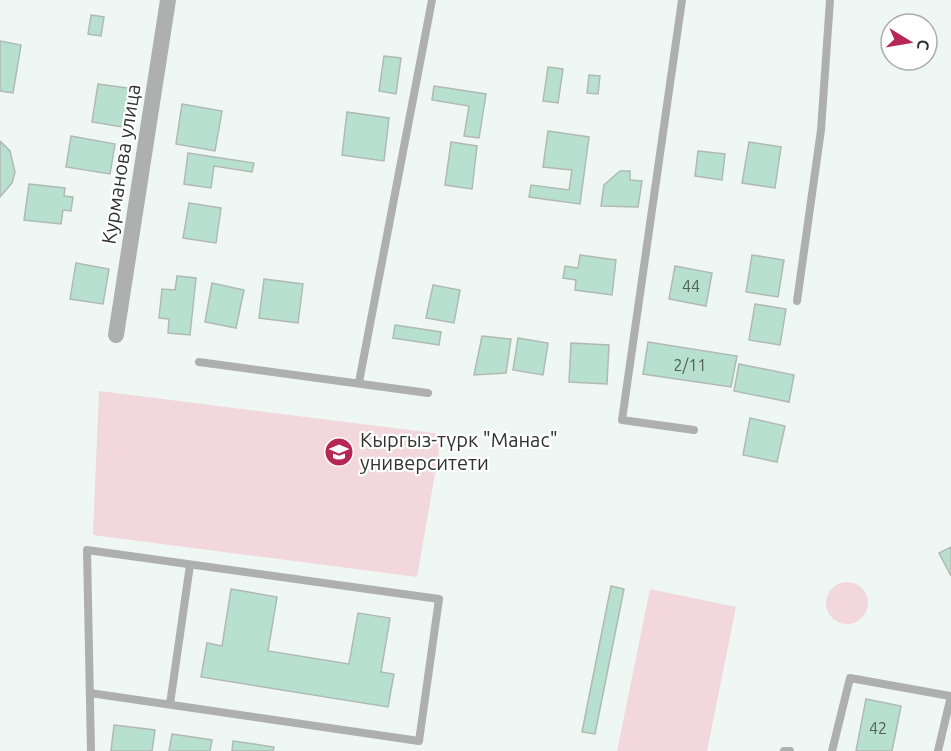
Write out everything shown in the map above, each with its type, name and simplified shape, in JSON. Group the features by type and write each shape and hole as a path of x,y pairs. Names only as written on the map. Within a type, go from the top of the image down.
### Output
{"street":[{"name":"Курманова улица","path":"116,335 168,0"}],"lane":[{"path":"359,382 432,0"},
{"path":"682,0 622,420 694,430"},
{"path":"797,301 822,120 830,0"},
{"path":"199,362 428,393"},
{"path":"91,751 87,550 439,599 417,751"},
{"path":"170,704 190,565"},
{"path":"832,751 850,678 950,696 938,751"},
{"path":"90,693 418,741"},
{"path":"784,751 790,751"}],"shaded area":[{"path":"99,391 442,434 417,577 93,535"},
{"path":"847,582 855,583 862,588 867,595 867,611 862,618 855,623 847,624 839,623 832,618 827,611 826,603 827,595 832,588 839,583"},
{"path":"650,589 736,607 707,751 617,751"}],"building":[{"path":"91,15 104,17 101,36 88,34"},
{"path":"0,41 21,45 13,93 0,91"},
{"path":"384,56 401,58 396,94 379,91"},
{"path":"548,67 563,69 558,103 543,101"},
{"path":"589,75 600,76 598,94 587,93"},
{"path":"98,84 134,89 128,128 92,122"},
{"path":"434,86 486,94 479,138 464,136 469,106 432,100"},
{"path":"182,104 222,111 215,151 176,144"},
{"path":"347,112 389,118 384,161 342,155"},
{"path":"548,131 589,137 580,204 529,197 531,185 569,190 572,170 543,167"},
{"path":"71,136 115,144 110,174 66,167"},
{"path":"0,141 10,151 15,172 12,183 0,197"},
{"path":"451,142 477,146 472,189 445,185"},
{"path":"749,142 781,147 775,188 742,183"},
{"path":"698,151 725,154 722,180 695,176"},
{"path":"188,153 254,163 252,172 214,166 211,188 184,184"},
{"path":"620,171 630,171 630,180 642,181 638,207 601,206 604,185"},
{"path":"29,184 65,188 64,196 73,197 71,211 63,210 61,224 24,220"},
{"path":"189,203 221,208 216,243 183,238"},
{"path":"580,255 616,260 612,295 575,290 576,280 563,278 565,266 578,268"},
{"path":"752,255 784,260 778,297 746,292"},
{"path":"76,263 109,269 103,304 70,299"},
{"path":"675,266 712,273 706,306 669,299"},
{"path":"177,276 196,278 190,335 168,333 169,319 159,318 162,289 175,290"},
{"path":"264,279 303,284 298,323 259,318"},
{"path":"212,283 244,290 236,328 205,322"},
{"path":"433,285 460,290 454,323 426,318"},
{"path":"755,304 786,309 780,345 749,340"},
{"path":"395,325 441,332 439,345 393,338"},
{"path":"482,336 511,339 506,373 474,375"},
{"path":"518,338 548,343 543,375 513,370"},
{"path":"648,342 737,356 731,387 643,374"},
{"path":"571,343 609,345 607,384 569,382"},
{"path":"739,364 794,375 789,402 734,391"},
{"path":"750,418 785,426 777,462 743,455"},
{"path":"951,547 951,576 939,553"},
{"path":"611,586 624,589 595,734 582,732"},
{"path":"231,589 277,597 268,651 349,664 358,613 390,618 381,672 394,674 388,707 201,677 207,643 222,646"},
{"path":"866,699 901,706 892,751 856,751"},
{"path":"114,725 155,730 152,751 111,751"},
{"path":"172,734 212,740 210,751 169,751"},
{"path":"233,741 274,747 273,751 232,751"}],"place":[{"name":"Кыргыз-түрк \"Манас\" университети","path":"339,452"}]}
